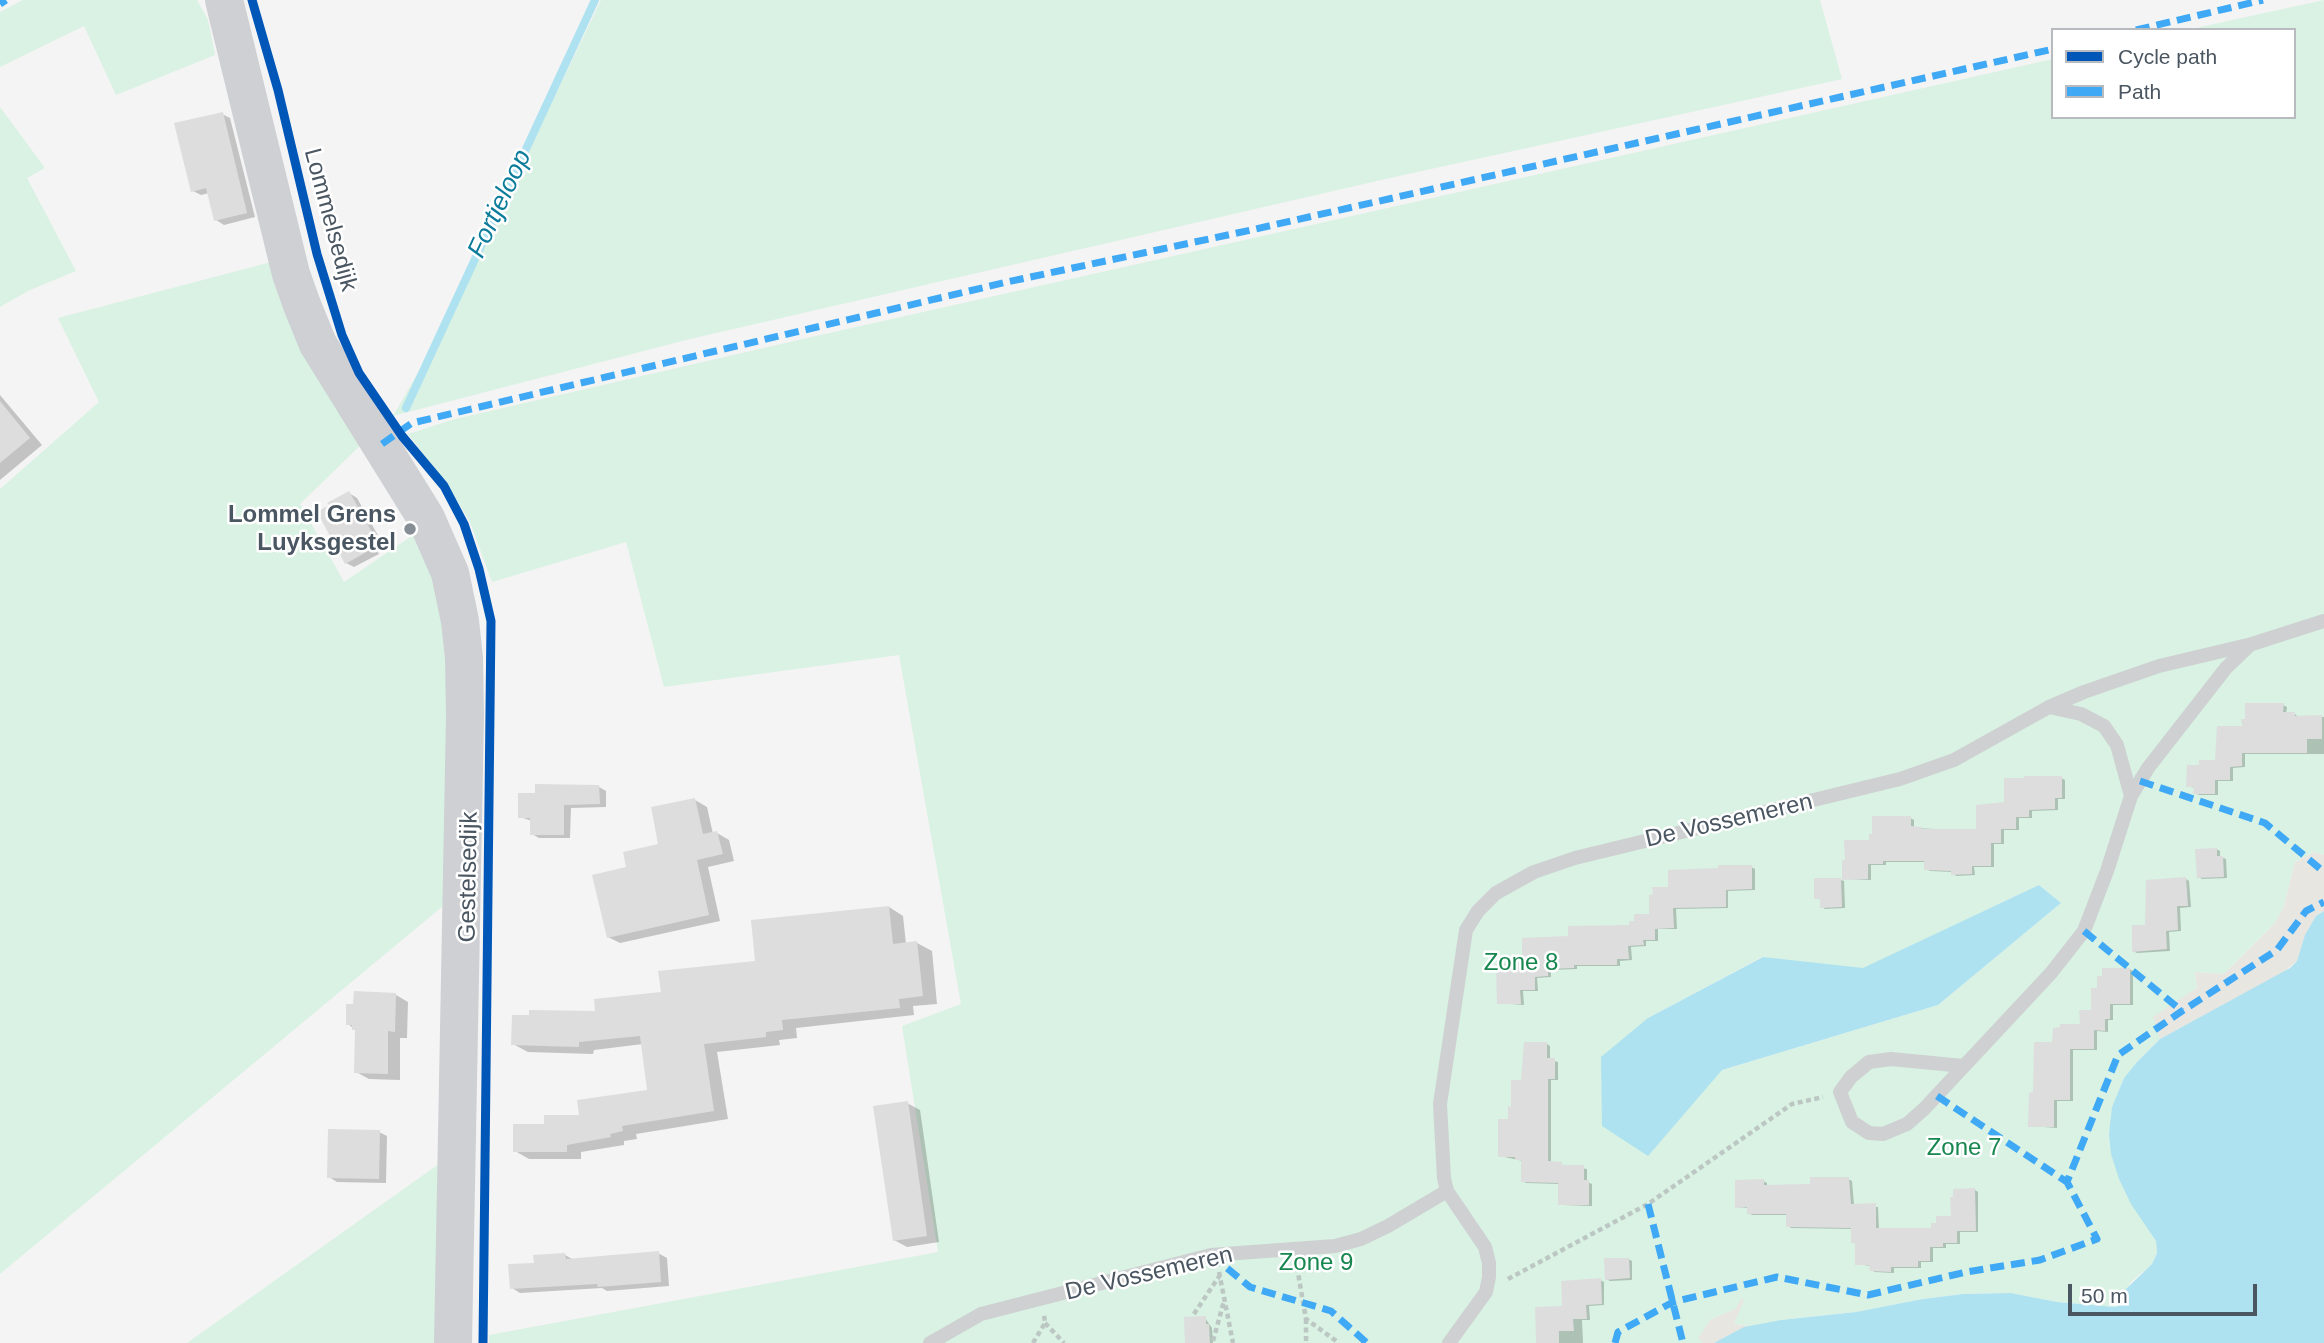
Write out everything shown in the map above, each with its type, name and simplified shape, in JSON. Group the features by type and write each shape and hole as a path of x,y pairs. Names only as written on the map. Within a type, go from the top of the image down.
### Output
{"main road":[{"name":"Lommelsedijk","path":"224,0 291,274 318,344 382,444"},
{"name":"Gestelsedijk","path":"382,444 426,518 441,550 454,592 464,657 453,1343"}],"lane":[{"name":"De Vossemeren","path":"1486,1292 1489,1262 1485,1247 1447,1191 1440,1104 1466,930 1478,911 1496,893 1534,872 1575,858 1900,779 1954,760 2049,707 2159,666 2252,643 2324,621"},
{"name":"De Vossemeren","path":"1840,1092 1852,1122 1869,1133 1883,1134 1907,1124 2051,973 2084,931 2107,872 2131,796 2148,768 2226,668 2252,643"},
{"path":"2049,707 2081,714 2104,726 2117,746 2131,796"},
{"path":"1840,1092 1851,1077 1869,1062 1891,1059 1963,1066"},
{"name":"De Vossemeren","path":"930,1343 981,1314 1216,1255 1335,1247 1361,1239 1388,1226 1447,1191"},
{"path":"1449,1343 1486,1292"}],"path":[{"path":"1486,1292 1648,1204 1792,1104 1840,1092"},
{"path":"1296,1249 1299,1286 1306,1319 1306,1343"},
{"path":"1216,1255 1233,1343"},
{"path":"1194,1314 1220,1275"},
{"path":"1033,1343 1045,1323 1043,1298"},
{"path":"1213,1340 1225,1300"},
{"path":"1306,1319 1336,1342"},
{"path":"1045,1323 1065,1343"}],"green space":[{"path":"23,0 197,0 208,20 215,55 116,95 84,26 0,67 0,12"},
{"path":"601,0 1820,0 1842,79 1390,178 690,339 393,416 442,331"},
{"path":"2324,0 2324,855 2314,852 2295,862 2284,906 2275,923 2224,974 2195,972 2197,988 2154,1017 2160,1039 2124,1078 2112,1107 2146,1225 2156,1241 2157,1253 2152,1264 2130,1283 2121,1305 2115,1307 2057,1302 2011,1293 1963,1294 1750,1326 1734,1324 1737,1316 1735,1309 1710,1320 1703,1343 489,1343 489,1335 938,1252 902,1026 961,1004 899,655 664,687 626,542 492,582 470,522 449,487 408,434 455,419 2051,59 2051,119 2296,119 2296,28 2196,28","holes":["2039,885 2061,903 1938,1005 1722,1070 1648,1018 1762,957 1863,969"]},
{"path":"0,107 45,168 27,178 76,271 30,290 0,307"},
{"path":"275,261 365,441 300,504 344,582 416,533 439,591 450,657 449,901 0,1274 0,489 99,402 58,318"},
{"path":"443,1161 441,1343 187,1343"}],"sand":[{"path":"2314,852 2324,855 2324,911 2316,916 2297,961 2282,973 2160,1039 2153,1017 2197,988 2195,972 2224,974 2275,923 2284,906 2295,862"},
{"path":"1742,1298 1744,1300 1734,1324 1750,1326 1714,1343 1703,1343 1698,1338 1710,1320 1735,1309"}],"water":[{"path":"2039,885 2061,903 1938,1005 1722,1070 1648,1156 1602,1126 1601,1057 1648,1018 1763,957 1863,968"},
{"path":"2324,911 2324,1343 1714,1343 1744,1327 1963,1294 2011,1293 2057,1302 2115,1307 2121,1305 2125,1290 2152,1264 2157,1253 2156,1241 2131,1204 2111,1154 2109,1134 2112,1107 2124,1078 2160,1039 2290,968 2297,961 2305,935 2316,916"}],"building":[{"path":"223,112 247,213 214,221 206,188 191,192 174,123"},
{"path":"0,401 30,438 0,463"},
{"path":"349,491 373,534 365,538 372,549 345,564 317,512"},
{"path":"2245,703 2284,703 2283,712 2295,712 2295,716 2322,715 2322,739 2307,739 2307,753 2242,753 2242,766 2230,767 2230,780 2215,780 2215,794 2193,794 2194,787 2186,787 2187,765 2199,765 2199,760 2215,760 2217,726 2242,726"},
{"path":"2062,776 2062,798 2055,798 2055,809 2029,810 2029,817 2016,817 2016,829 2001,829 2001,843 1991,843 1991,866 1972,866 1972,874 1951,875 1951,871 1924,870 1924,861 1883,861 1883,864 1868,864 1868,879 1842,880 1844,840 1869,840 1869,834 1872,834 1872,816 1911,816 1911,826 1922,829 1976,829 1976,805 2004,802 2004,778"},
{"path":"535,784 599,785 600,804 564,805 564,835 530,835 530,818 518,818 518,793 535,793"},
{"path":"695,798 703,834 717,831 723,854 697,860 709,915 607,938 592,875 626,867 623,852 658,844 651,807"},
{"path":"2217,848 2217,856 2223,856 2224,877 2197,878 2195,849"},
{"path":"1718,865 1752,865 1752,889 1726,890 1726,907 1673,908 1674,928 1655,929 1655,940 1643,940 1644,945 1628,946 1629,959 1617,959 1617,965 1574,965 1574,968 1548,969 1548,976 1535,977 1535,990 1520,990 1521,1004 1497,1004 1496,964 1522,963 1522,938 1568,936 1568,926 1629,925 1629,921 1634,921 1634,914 1649,914 1652,887 1668,887 1668,870 1718,868"},
{"path":"2186,877 2188,906 2177,906 2178,930 2166,931 2167,949 2132,952 2132,925 2145,925 2146,880"},
{"path":"1814,878 1841,878 1842,907 1820,908 1820,899 1814,899"},
{"path":"889,906 893,944 917,941 923,996 899,999 900,1008 782,1020 783,1030 766,1032 766,1037 704,1044 714,1111 622,1126 623,1131 610,1134 611,1137 567,1145 567,1152 513,1152 513,1124 544,1124 544,1115 579,1115 577,1100 647,1090 640,1036 579,1042 579,1047 511,1045 512,1015 529,1015 529,1010 595,1011 594,999 661,992 658,971 755,961 751,920"},
{"path":"2102,968 2130,968 2130,1004 2110,1004 2110,1019 2105,1019 2105,1031 2094,1030 2094,1049 2070,1049 2070,1100 2054,1100 2054,1127 2028,1127 2029,1093 2033,1092 2034,1042 2052,1042 2053,1028 2060,1027 2060,1024 2080,1024 2079,1010 2091,1010 2091,988 2097,988 2097,976 2102,976"},
{"path":"354,991 396,993 395,1032 388,1031 388,1074 354,1073 355,1030 352,1030 352,1025 346,1025 346,1004 353,1004"},
{"path":"1524,1042 1547,1042 1547,1058 1555,1058 1555,1079 1548,1079 1548,1161 1562,1162 1562,1165 1584,1165 1584,1180 1589,1180 1589,1205 1558,1205 1558,1183 1521,1182 1521,1160 1515,1160 1515,1157 1498,1157 1498,1119 1508,1119 1511,1080 1521,1080"},
{"path":"908,1101 927,1236 893,1241 873,1106"},
{"path":"328,1129 380,1130 379,1179 327,1178"},
{"path":"1810,1177 1849,1177 1851,1204 1876,1203 1876,1228 1931,1228 1931,1223 1936,1223 1936,1216 1951,1216 1950,1197 1953,1197 1953,1189 1975,1188 1976,1231 1957,1231 1957,1243 1930,1247 1930,1261 1918,1261 1918,1267 1891,1267 1891,1272 1870,1271 1869,1265 1855,1265 1855,1243 1851,1243 1851,1228 1786,1227 1786,1214 1747,1214 1747,1207 1735,1208 1735,1180 1764,1179 1764,1185 1810,1184"},
{"path":"659,1251 661,1282 510,1289 508,1264 534,1263 533,1255 565,1253 566,1259"},
{"path":"1604,1258 1629,1258 1630,1278 1605,1280"},
{"path":"1601,1278 1602,1304 1586,1305 1587,1319 1573,1319 1574,1331 1559,1331 1559,1343 1536,1343 1535,1307 1562,1306 1561,1281"},
{"path":"1206,1316 1210,1343 1185,1343 1184,1317"}],"waterway":[{"name":"Fortjeloop","path":"406,408 595,0"}],"marked path":[{"path":"0,4 6,0"},
{"path":"2144,28 2263,0"},
{"path":"382,444 412,423 1007,282 1251,230 2051,49"},
{"path":"2140,781 2265,823 2324,872"},
{"path":"1615,1343 1618,1332 1673,1302 1777,1277 1868,1295 1966,1272 2040,1260 2097,1239 2067,1182 2118,1055 2277,950 2306,911 2324,902"},
{"path":"2084,931 2182,1011"},
{"path":"1937,1096 2067,1182"},
{"path":"1648,1204 1683,1343"},
{"path":"1211,1255 1250,1287 1331,1311 1367,1343"}],"cycle path":[{"path":"252,0 278,90 317,254 342,335 359,373 402,436 444,486 464,524 479,569 491,621 483,1343"}],"place":[{"name":"Lommel Grens Luyksgestel","path":"410,529"}],"park label":[{"name":"Zone 8","path":"1521,963"},
{"name":"Zone 7","path":"1964,1148"},
{"name":"Zone 9","path":"1316,1263"}]}
